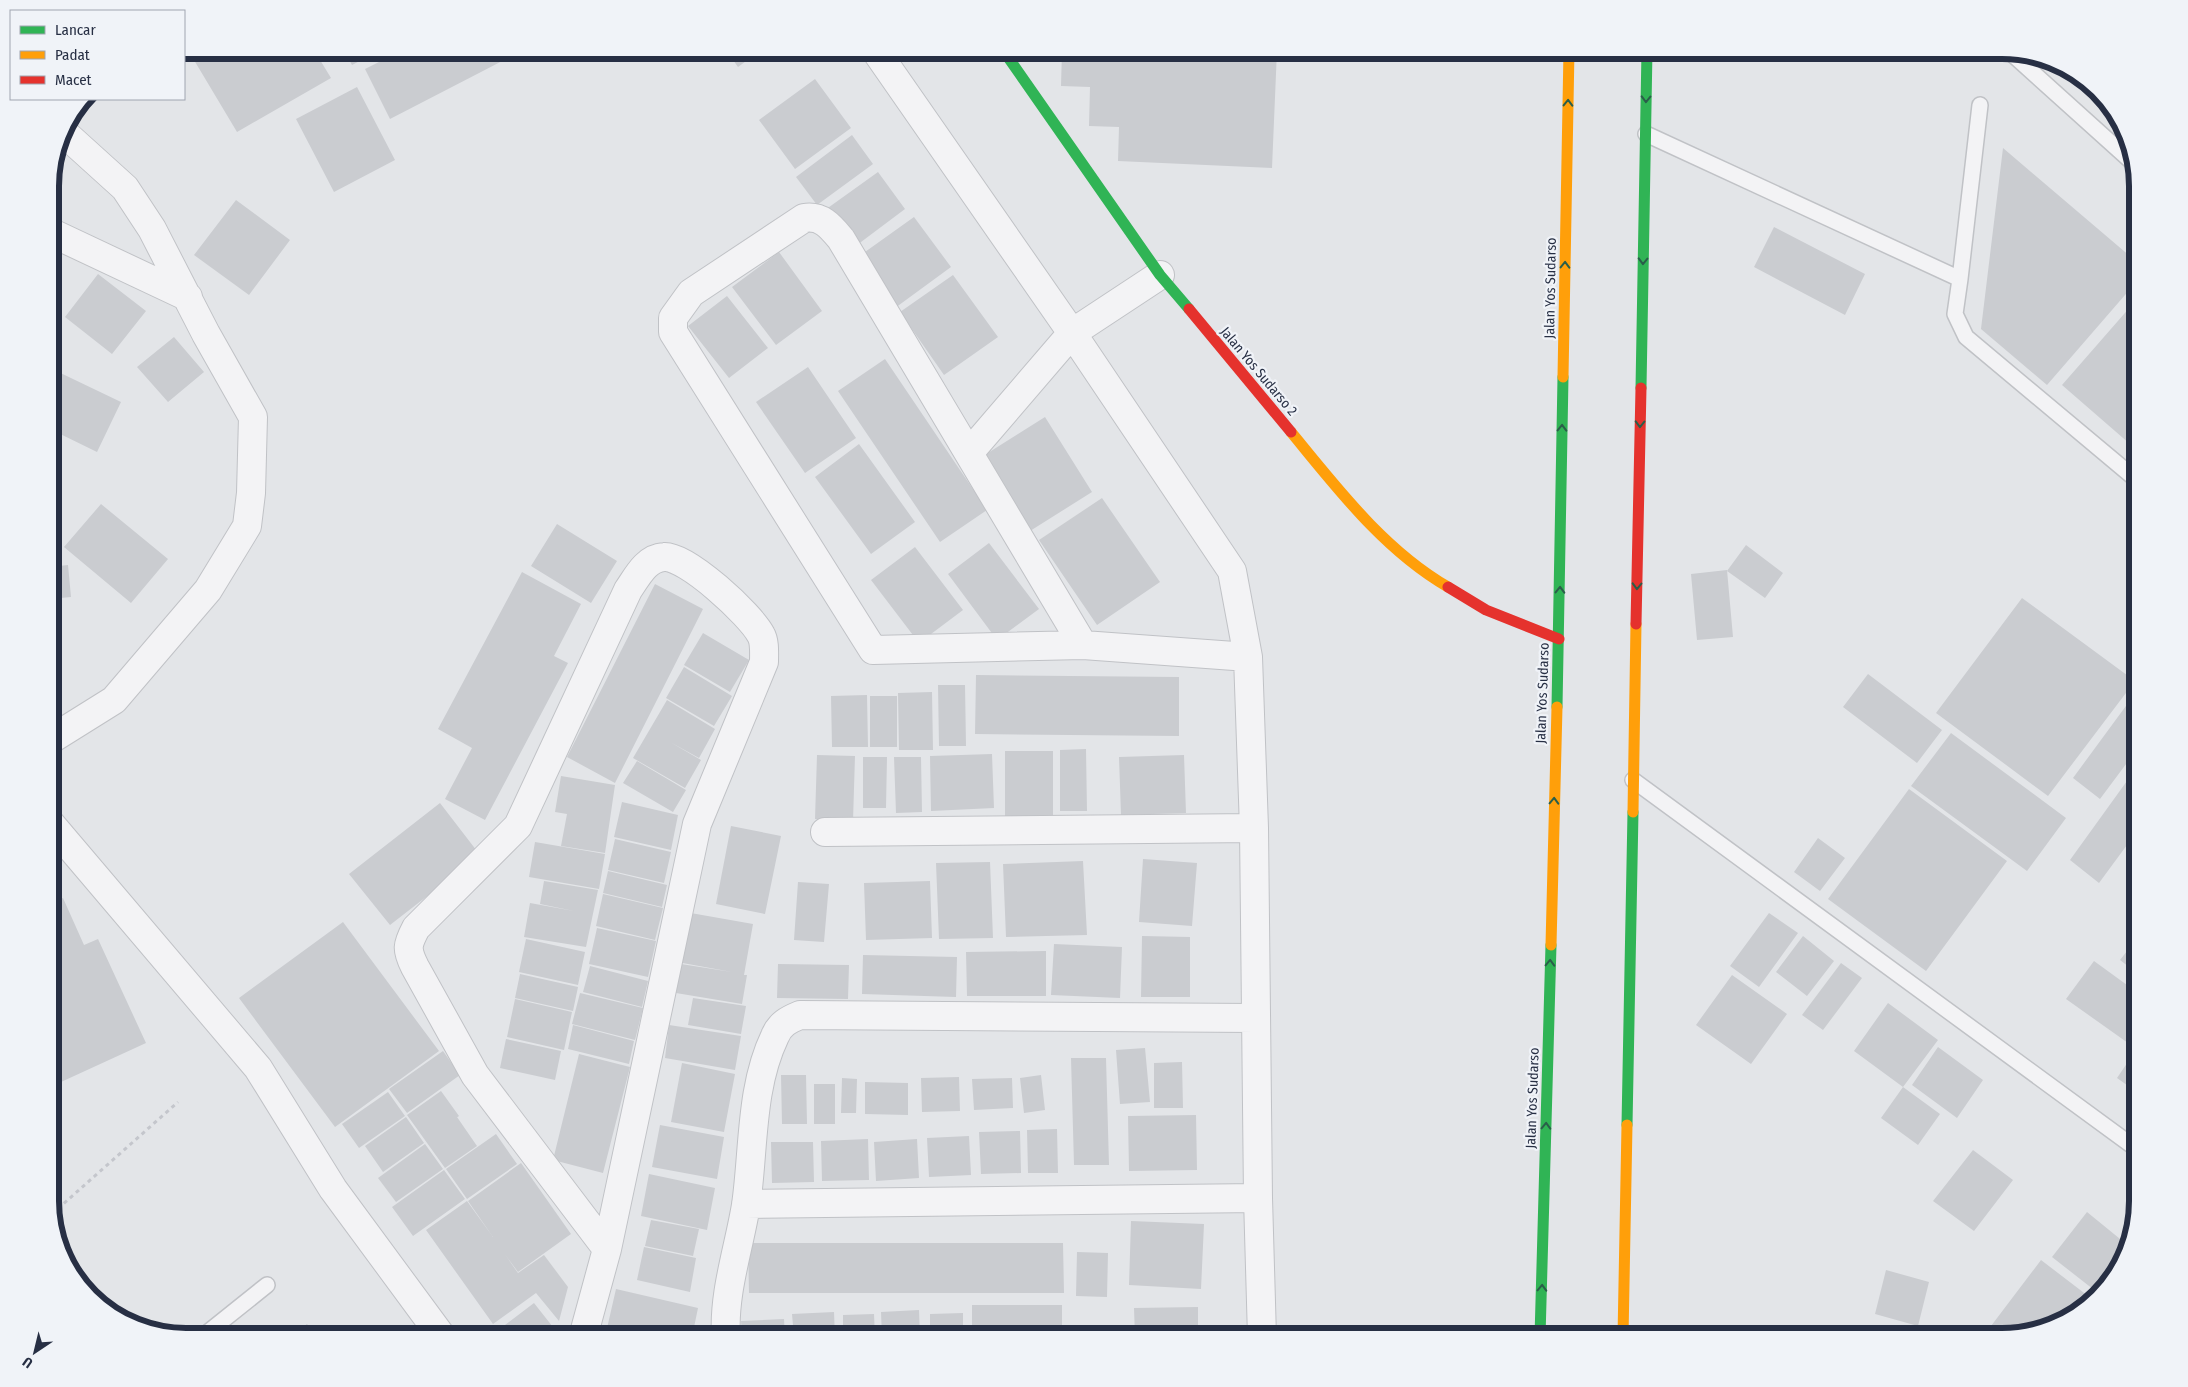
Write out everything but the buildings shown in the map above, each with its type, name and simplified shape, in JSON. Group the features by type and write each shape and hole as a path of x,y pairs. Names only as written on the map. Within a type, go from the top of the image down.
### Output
{"main road":[{"name":"Jalan Yos Sudarso 2","path":"1009,59 1160,276 1350,503 1398,550 1432,578 1486,610 1559,639"},
{"name":"Jalan Yos Sudarso","path":"1540,1328 1559,639 1569,59"},
{"path":"1624,1328 1647,59"}],"street":[{"path":"881,59 1072,333 1232,570 1248,657 1254,828 1258,1198 1262,1328"},
{"path":"59,734 114,700 208,590 247,526 251,493 253,417 152,229 125,188 69,137"},
{"path":"1083,645 841,239 822,219 812,216 804,218 691,293 673,318 673,332 873,650 1083,645 1248,657"},
{"path":"59,236 188,297"},
{"path":"970,453 1072,333 1160,276"},
{"path":"585,1328 607,1249 697,824 764,662 762,638 752,620 728,596 684,564 665,557 653,560 648,564 628,590 518,826 416,928 408,942 408,952 415,967 475,1075 607,1249"},
{"path":"825,832 1254,828"},
{"path":"59,834 258,1068 333,1189 435,1328"},
{"path":"725,1328 724,1317 746,1204 753,1123 760,1083 773,1038 779,1027 787,1020 800,1015 1256,1018"},
{"path":"746,1204 1258,1198"}],"lane":[{"path":"2019,60 2126,156"},
{"path":"1980,105 1955,314 1966,337 2129,473"},
{"path":"1646,134 1960,279"},
{"path":"1633,780 2129,1143"},
{"path":"213,1328 267,1285"}],"path":[{"path":"59,1208 178,1102"}],"traffic: fast":[{"path":"1009,59 1160,275 1189,309"},
{"path":"1641,388 1647,59"},
{"path":"1557,707 1563,377"},
{"path":"1627,1125 1633,812"},
{"path":"1540,1328 1551,945"}],"traffic: slow":[{"path":"1563,377 1569,59"},
{"path":"1291,432 1344,496 1382,536 1403,555 1448,587"},
{"path":"1633,812 1636,624"},
{"path":"1551,945 1557,707"},
{"path":"1623,1328 1627,1125"}],"traffic: jam":[{"path":"1189,309 1291,432"},
{"path":"1636,624 1641,388"},
{"path":"1448,587 1486,610 1559,639"}]}
